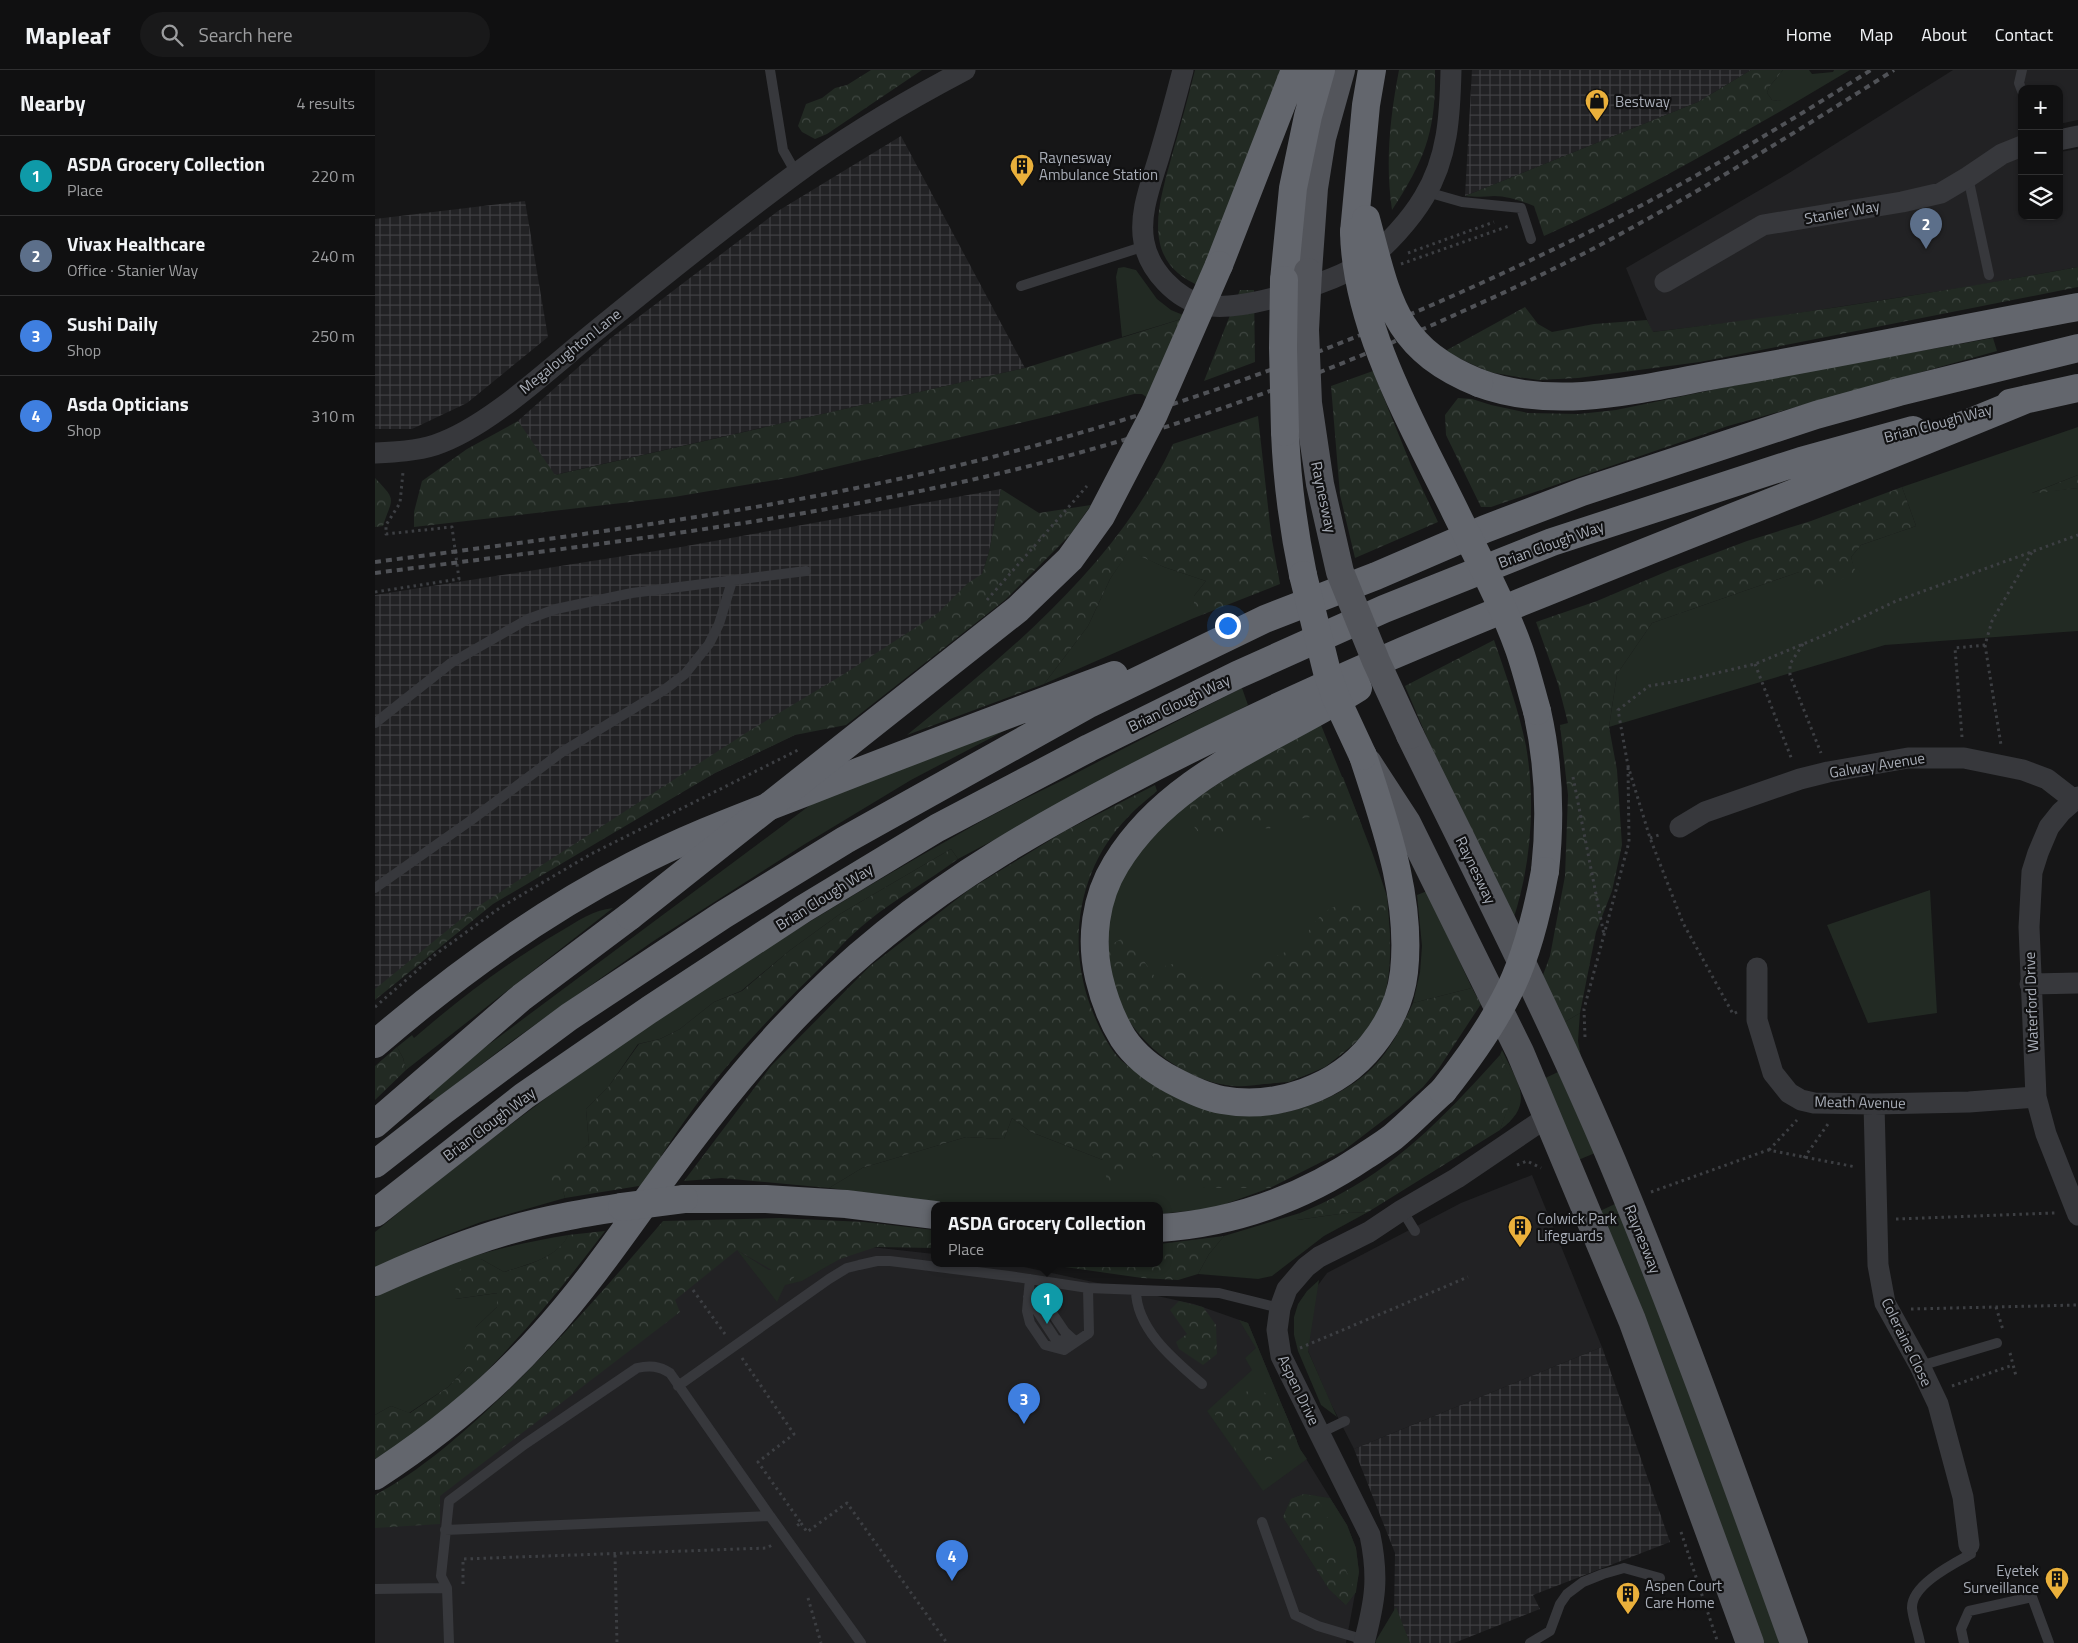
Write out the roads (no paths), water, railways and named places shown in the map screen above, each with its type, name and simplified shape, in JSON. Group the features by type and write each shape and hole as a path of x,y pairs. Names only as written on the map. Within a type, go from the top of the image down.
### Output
{"highway":[{"path":"375,1124 522,998 630,916 1018,609 1070,559 1101,516 1172,374 1219,265 1295,70"},
{"name":"Raynesway","path":"1321,70 1308,116 1293,188 1297,281 1284,414 1287,478 1295,533 1315,629 1327,672 1363,756"},
{"path":"1163,1227 1221,1220 1244,1214 1285,1200 1312,1188 1339,1174 1392,1138 1443,1091 1471,1054 1506,998 1520,963 1538,906 1545,871 1549,832 1548,786 1542,732 1518,648 1500,606 1420,442 1382,358 1360,280 1355,248 1360,225 1359,188 1366,105 1372,70"},
{"path":"1360,225 1394,312 1409,337 1437,362 1479,383 1512,393 1543,397 1620,391 1794,362 2078,307"},
{"path":"375,1044 475,963 575,897 633,865 702,833 854,773 1265,619 1582,492 1816,415 2007,364 2078,348"},
{"name":"Brian Clough Way","path":"375,1213 525,1096 649,1010 803,909 937,828 1141,722 1237,675 1384,609 1552,542 1801,461 2027,399 2078,388"},
{"path":"375,1476 463,1413 526,1353 596,1272 692,1139 760,1054 798,1011 839,973 921,905 977,866 1039,829 1159,765 1294,698 1553,588 2027,399"},
{"path":"375,1164 569,1017 723,915 837,845 1087,705 1265,619"},
{"path":"1363,756 1383,819 1403,906 1405,938 1402,988 1387,1024 1362,1057 1344,1072 1300,1094 1276,1100 1248,1102 1220,1100 1159,1074 1124,1039 1107,1003 1096,968 1095,926 1099,902 1106,881 1116,862 1140,831 1161,810 1199,779 1241,752 1330,706 1439,636"},
{"path":"375,1282 454,1248 512,1229 580,1213 622,1206 684,1199 775,1199 846,1204 931,1215"}],"main road":[{"name":"Raynesway","path":"1341,70 1322,138 1297,281 1305,330 1308,403 1320,484 1341,572 1376,661 1410,735 1561,1047 1612,1160 1701,1387 1794,1643"},
{"name":"Raynesway","path":"1363,756 1388,791 1407,823 1520,1052 1631,1320 1750,1643"}],"street":[{"name":"Megaloughton Lane","path":"375,453 406,451 435,445 475,425 526,388 660,278 796,174 893,108 965,70"},
{"path":"1183,70 1148,195 1144,216 1145,246 1153,266 1170,286 1183,296 1205,306 1232,306 1297,281 1337,277 1365,262 1384,246 1427,192 1441,162 1447,140 1451,70"},
{"path":"2063,139 2078,136"},
{"name":"Stanier Way","path":"1665,282 1763,225 1941,193 2002,154 2018,148"},
{"name":"Galway Avenue","path":"1680,827 1705,812 1800,779 1828,772 1908,758 1964,758 2004,766 2036,774 2076,798"},
{"name":"Waterford Drive","path":"2076,798 2049,827 2038,853 2032,872 2029,927 2036,1097 2046,1134 2077,1214"},
{"name":"Meath Avenue","path":"1757,968 1757,1020 1773,1073 1789,1093 1801,1100 1813,1103 1874,1104 1969,1102 2036,1097"},
{"path":"2030,984 2078,983"},
{"name":"Coleraine Close","path":"1874,1104 1877,1265 1885,1303 1921,1366 1937,1404 1963,1497 1969,1545"},
{"name":"Aspen Drive","path":"1364,1641 1375,1599 1376,1584 1375,1558 1370,1535 1281,1356 1277,1330 1279,1308 1287,1289 1306,1267 1319,1257 1369,1232 1457,1178 1547,1117"}],"lane":[{"path":"770,70 783,150 796,174"},
{"path":"2020,85 2019,82 2023,70"},
{"path":"1968,177 1989,275"},
{"path":"1427,192 1461,202 1521,208 1531,239"},
{"path":"1021,286 1145,246"},
{"path":"375,723 451,663 528,619 556,609 632,592 806,571"},
{"path":"375,888 562,752 664,690 685,674 713,637 719,624 732,581"},
{"path":"1402,1210 1415,1231"},
{"path":"679,1386 847,1268 877,1261 931,1267"},
{"path":"931,1267 1088,1288 1219,1293 1279,1308"},
{"path":"1030,1279 1027,1311 1030,1323 1045,1345 1064,1350 1089,1333 1088,1288"},
{"path":"1136,1290 1136,1303 1144,1322 1172,1358 1202,1384"},
{"path":"1028,1296 1048,1307 1065,1332 1076,1342"},
{"path":"1921,1366 1997,1343"},
{"path":"449,1643 447,1588 441,1576 449,1501 525,1444 625,1375 647,1365 655,1366 670,1373 861,1643"},
{"path":"1320,1433 1345,1421"},
{"path":"445,1530 502,1526 770,1516"},
{"path":"1262,1522 1295,1615 1318,1626 1364,1641"},
{"path":"1920,1643 1912,1608 1913,1598 1919,1590 1946,1568 1971,1554 1969,1545"},
{"path":"1530,1643 1550,1631 1559,1604 1567,1594 1583,1582 1624,1568 1660,1578"},
{"path":"375,1589 447,1588"},
{"path":"1964,1643 1961,1629 1969,1612 2032,1597 2049,1643"}],"railway":[{"path":"375,562 660,523 802,499 943,469 1034,446 1124,420 1301,358 1475,286 1644,204 1787,122 1871,70"},
{"path":"375,573 689,531 846,506 1001,473 1060,458 1235,404 1405,337 1514,288 1583,254 1712,182 1894,70"}],"place":[{"name":"Bestway","path":"1597,122"},
{"name":"Raynesway Ambulance Station","path":"1022,187"},
{"name":"Vivax Healthcare","path":"1926,249"},
{"name":"Colwick Park Lifeguards","path":"1520,1248"},
{"name":"ASDA Grocery Collection","path":"1047,1324"},
{"name":"Sushi Daily","path":"1024,1424"},
{"name":"Asda Opticians","path":"952,1581"},
{"name":"Eyetek Surveillance","path":"2057,1600"},
{"name":"Aspen Court Care Home","path":"1628,1615"}]}
